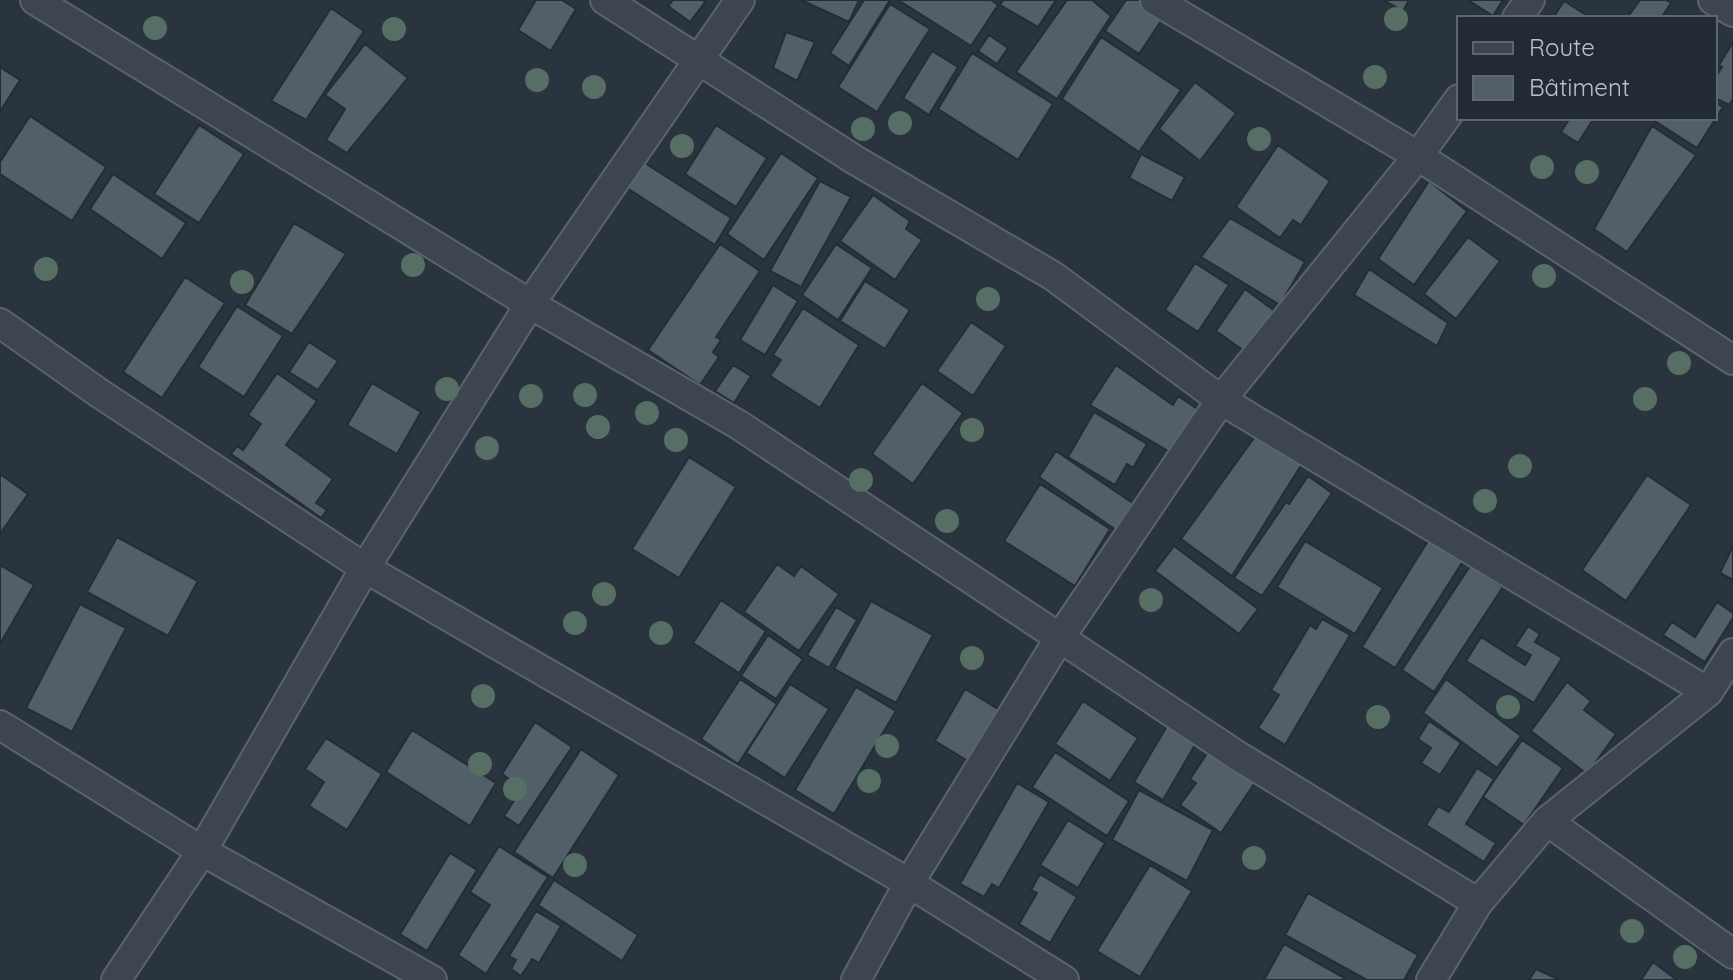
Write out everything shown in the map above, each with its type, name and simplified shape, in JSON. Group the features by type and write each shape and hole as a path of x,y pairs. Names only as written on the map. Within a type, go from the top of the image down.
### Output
{"street":[{"path":"35,0 530,304 739,425 1238,756 1478,903"},
{"path":"605,0 855,160 1053,276 1221,400 1708,692"},
{"path":"116,980 202,851 365,568 530,304 740,0"},
{"path":"1155,0 1418,156 1733,360"},
{"path":"1713,0 1733,12"},
{"path":"856,980 909,883 1059,639 1221,400 1418,156 1457,102"},
{"path":"0,323 99,393 365,568 909,883 1064,980"},
{"path":"1431,980 1478,903 1547,821 1708,692 1733,653"},
{"path":"0,725 202,851 432,980"},
{"path":"1547,821 1733,954"}],"building":[{"path":"536,0 562,0 576,9 551,51 518,30"},
{"path":"673,0 705,2 690,22 668,6"},
{"path":"801,0 859,0 849,22"},
{"path":"864,0 890,0 849,66 830,53"},
{"path":"898,0 991,0 998,5 971,46"},
{"path":"1003,0 1056,0 1038,27 1000,5"},
{"path":"1067,0 1092,0 1111,16 1057,99 1016,72"},
{"path":"1126,0 1150,0 1167,12 1139,54 1105,31"},
{"path":"1383,0 1409,0 1403,11"},
{"path":"1468,0 1503,0 1493,16"},
{"path":"1640,0 1666,0 1671,3 1662,16 1628,16"},
{"path":"1564,1 1588,16 1554,16"},
{"path":"890,4 930,29 877,112 838,87"},
{"path":"331,8 364,31 306,120 271,101"},
{"path":"786,32 815,42 797,81 773,68"},
{"path":"989,35 1008,48 997,64 978,51"},
{"path":"1101,37 1181,90 1139,152 1062,99"},
{"path":"1733,42 1733,99 1729,105 1717,99 1717,75 1722,67 1719,65"},
{"path":"365,44 408,78 347,153 326,140 345,109 325,95"},
{"path":"932,51 958,67 929,115 903,98"},
{"path":"972,53 1053,104 1018,160 938,109"},
{"path":"0,67 20,80 0,112"},
{"path":"1195,82 1236,113 1200,161 1159,129"},
{"path":"30,116 106,167 72,221 0,174 0,162"},
{"path":"1569,120 1593,120 1578,143 1561,132"},
{"path":"1653,120 1715,120 1697,148"},
{"path":"199,125 244,154 199,223 154,194"},
{"path":"716,125 767,158 736,207 685,174"},
{"path":"1652,126 1696,155 1627,252 1594,229"},
{"path":"1278,145 1330,181 1301,225 1293,220 1280,238 1236,207"},
{"path":"781,153 818,178 764,260 727,234"},
{"path":"1141,154 1185,177 1172,201 1129,178"},
{"path":"640,160 731,218 715,245 624,186"},
{"path":"113,174 186,223 162,259 90,209"},
{"path":"820,181 851,197 801,287 770,271"},
{"path":"1429,181 1467,211 1414,285 1378,259"},
{"path":"873,195 910,221 906,229 922,240 895,280 840,241"},
{"path":"1230,218 1305,262 1280,305 1201,257"},
{"path":"294,223 346,254 292,334 245,305"},
{"path":"1468,237 1500,261 1456,319 1424,294"},
{"path":"720,244 760,271 716,337 721,340 713,352 719,357 700,385 648,350"},
{"path":"836,244 872,268 838,320 802,295"},
{"path":"1195,263 1229,285 1198,332 1165,310"},
{"path":"1369,269 1448,323 1437,346 1354,295"},
{"path":"185,277 225,303 162,398 123,372"},
{"path":"865,281 910,310 885,349 840,321"},
{"path":"773,285 798,301 765,355 740,340"},
{"path":"1245,289 1276,312 1247,353 1216,331"},
{"path":"237,306 283,336 244,397 198,367"},
{"path":"803,308 859,345 820,408 770,376 781,360 773,355"},
{"path":"971,322 1006,346 973,396 937,371"},
{"path":"309,342 338,361 318,390 289,372"},
{"path":"733,365 751,376 734,403 715,391"},
{"path":"1116,365 1173,405 1178,396 1205,414 1175,455 1090,405"},
{"path":"277,373 317,401 286,445 333,479 316,503 327,510 321,518 231,454 237,446 243,450 261,424 248,415"},
{"path":"372,383 421,412 397,454 347,425"},
{"path":"922,383 963,413 913,484 872,454"},
{"path":"1094,412 1147,444 1133,468 1127,464 1115,485 1068,457"},
{"path":"1264,424 1310,451 1232,576 1181,539"},
{"path":"1056,451 1134,504 1116,530 1039,477"},
{"path":"689,457 736,487 679,578 632,549"},
{"path":"0,474 28,494 0,534"},
{"path":"1647,475 1691,505 1626,601 1582,570"},
{"path":"1308,476 1332,493 1262,596 1234,578 1286,502 1289,504"},
{"path":"1040,484 1110,529 1075,586 1004,541"},
{"path":"1431,536 1465,558 1395,668 1362,647"},
{"path":"117,537 198,581 168,636 87,592"},
{"path":"1305,541 1383,588 1355,634 1277,587"},
{"path":"1174,546 1258,609 1239,634 1155,571"},
{"path":"1733,546 1733,580 1720,573"},
{"path":"777,564 794,576 801,566 839,594 799,651 744,612"},
{"path":"0,565 34,585 0,644"},
{"path":"1470,566 1503,587 1434,692 1402,670"},
{"path":"721,600 766,631 739,673 693,643"},
{"path":"871,601 933,635 896,703 834,669"},
{"path":"1717,602 1733,613 1733,618 1705,662 1663,635 1672,622 1695,637"},
{"path":"80,604 126,628 72,732 26,708"},
{"path":"836,607 857,620 829,668 807,655"},
{"path":"1322,619 1350,635 1285,745 1258,728 1279,695 1271,690 1310,625 1316,629"},
{"path":"1528,626 1540,634 1535,642 1562,658 1534,703 1466,661 1481,637 1525,665 1531,655 1515,646"},
{"path":"768,635 803,659 776,699 741,676"},
{"path":"740,679 777,704 738,764 701,739"},
{"path":"1446,679 1521,736 1497,768 1423,713"},
{"path":"1567,682 1591,701 1584,710 1616,734 1587,774 1531,731"},
{"path":"790,684 829,709 785,778 746,753"},
{"path":"856,687 896,711 834,814 795,790"},
{"path":"965,689 1003,712 973,764 935,741"},
{"path":"1083,701 1138,738 1110,781 1055,744"},
{"path":"1170,721 1199,738 1163,800 1134,782"},
{"path":"1429,721 1461,743 1440,775 1421,763 1431,748 1418,739"},
{"path":"535,722 572,747 519,826 504,816 522,788 502,774"},
{"path":"412,730 496,783 470,826 386,772"},
{"path":"326,738 382,774 347,830 309,806 324,782 305,769"},
{"path":"1522,740 1563,768 1524,825 1483,797"},
{"path":"581,749 619,775 553,878 514,852"},
{"path":"1210,749 1256,781 1221,833 1180,805 1196,783 1190,779"},
{"path":"1055,752 1129,801 1107,836 1032,787"},
{"path":"1477,768 1494,779 1466,824 1496,843 1484,862 1426,825 1438,806 1449,812"},
{"path":"1017,783 1049,802 999,888 992,884 984,897 960,884"},
{"path":"1139,790 1213,830 1187,881 1112,840"},
{"path":"1068,820 1105,843 1078,888 1040,865"},
{"path":"499,846 548,877 486,974 458,955 490,905 470,892"},
{"path":"450,853 477,870 427,951 400,934"},
{"path":"1150,865 1192,891 1140,977 1097,951"},
{"path":"1040,874 1077,897 1050,943 1019,924 1037,893 1031,890"},
{"path":"554,880 638,935 622,961 538,905"},
{"path":"1308,893 1418,955 1404,980 1367,980 1285,935"},
{"path":"536,911 561,926 539,963 532,959 521,976 511,969 516,960 509,956"},
{"path":"1284,944 1344,978 1343,980 1264,980"},
{"path":"1653,962 1677,980 1641,980"},
{"path":"1536,969 1560,980 1529,980"}]}
